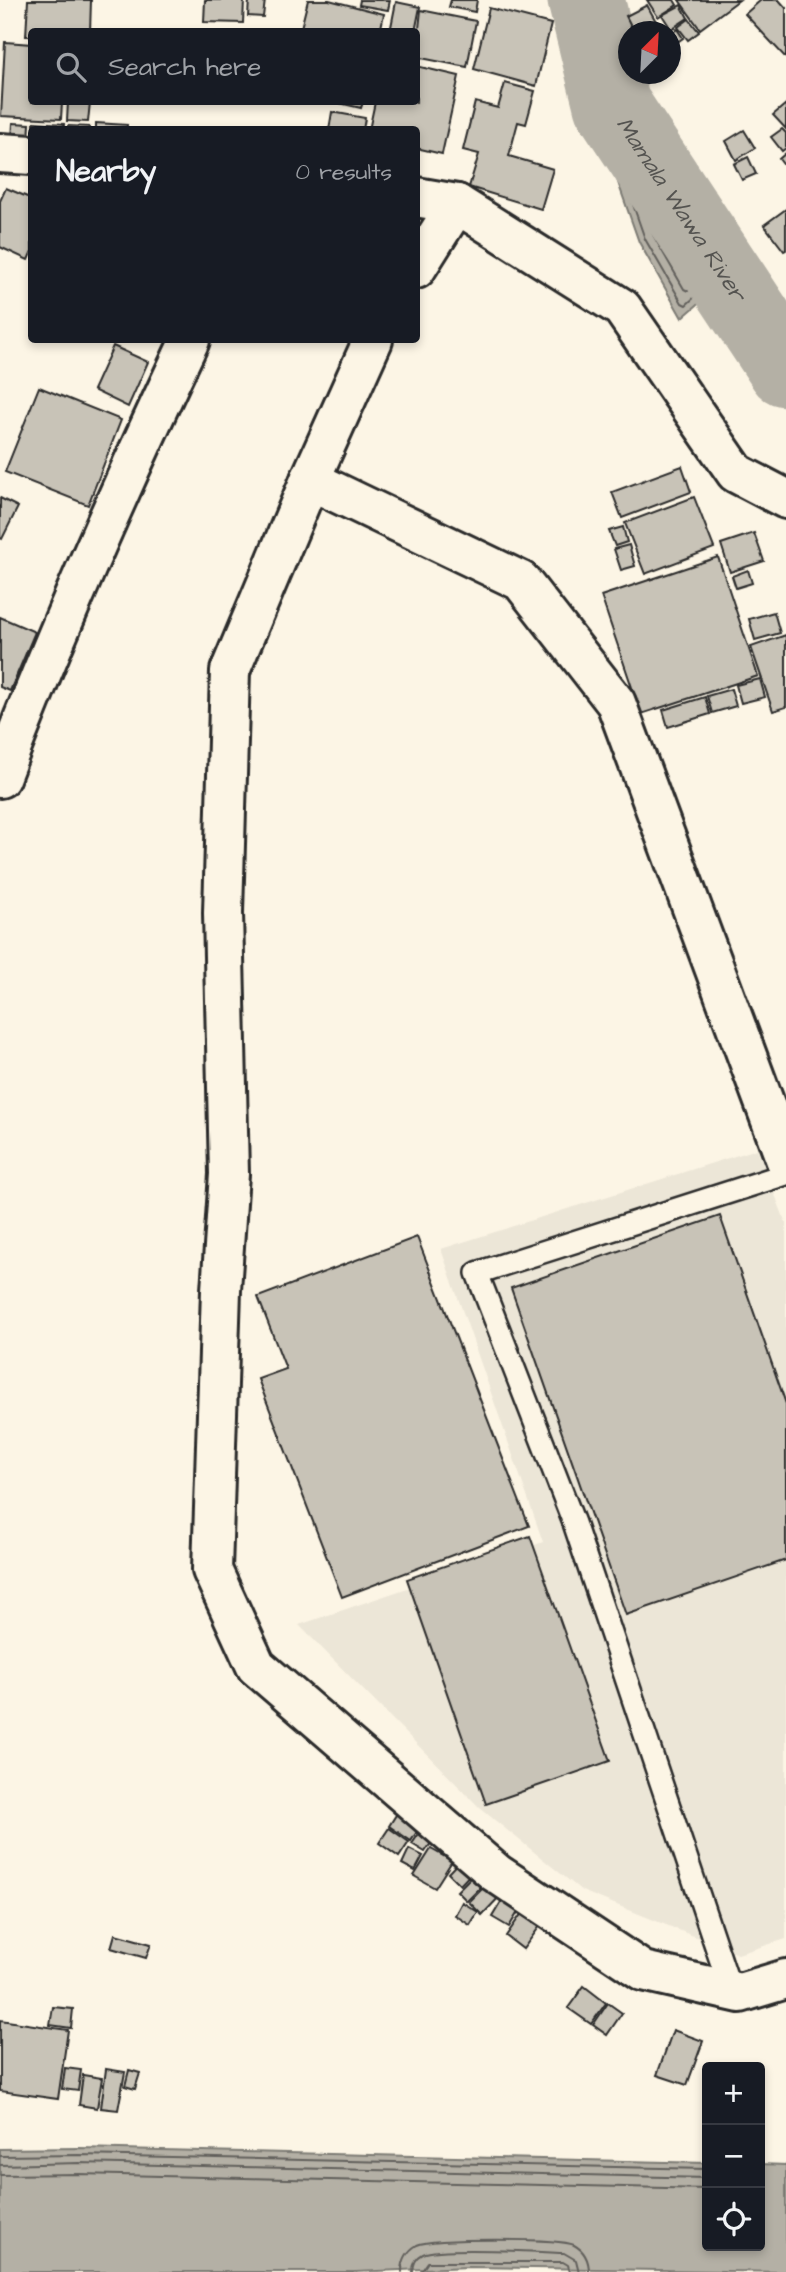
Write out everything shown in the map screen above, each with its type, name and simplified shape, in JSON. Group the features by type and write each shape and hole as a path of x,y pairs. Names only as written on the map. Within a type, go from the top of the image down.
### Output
{"street":[{"path":"0,153 28,155"},
{"path":"420,198 457,204 622,308 736,472 786,499"},
{"path":"420,263 457,204"},
{"path":"0,778 41,671 114,503 189,343"},
{"path":"372,343 310,480 230,671 223,913 229,1174 221,1290 212,1570 256,1666 496,1873 643,1971 740,1993 786,1979"},
{"path":"310,480 521,581 617,703 786,1161"}],"lane":[{"path":"731,1991 574,1523 477,1273 786,1174"}],"shaded area":[{"path":"757,1149 786,1223 786,1939 738,1954 582,1891 480,1808 299,1625 543,1542 441,1249"}],"water":[{"path":"548,0 607,0 618,36 618,84 633,84 636,94 754,256 682,318 639,242 564,29"},
{"path":"79,2148 702,2163 702,2251 765,2251 765,2164 786,2165 786,2272 468,2267 355,2272 0,2272 0,2149"}],"building":[{"path":"28,0 91,0 90,28 28,28 26,36"},
{"path":"205,0 244,0 243,23 204,22"},
{"path":"249,0 265,0 263,17 248,16"},
{"path":"308,0 329,0 384,14 381,28 301,28"},
{"path":"360,0 390,0 388,10 359,5"},
{"path":"451,0 477,0 475,12 449,7"},
{"path":"647,0 674,0 677,5 658,17"},
{"path":"679,0 739,0 700,29"},
{"path":"761,0 779,0 786,8 786,58 745,14"},
{"path":"396,2 420,7 416,28 391,28"},
{"path":"647,5 656,21 628,21 626,16"},
{"path":"681,5 688,18 681,23 666,21 662,15"},
{"path":"489,8 551,24 536,86 474,69"},
{"path":"421,10 476,21 467,67 420,58"},
{"path":"689,19 699,32 688,40 681,31 681,25"},
{"path":"5,42 28,44 28,105 62,105 61,119 1,116"},
{"path":"420,67 459,76 442,154 420,149 420,126 370,126 374,105 420,105"},
{"path":"505,83 535,91 526,124 518,122 509,156 553,169 541,209 469,187 479,154 463,150 475,102 498,108"},
{"path":"786,104 786,129 773,115"},
{"path":"68,105 90,105 88,122 67,121"},
{"path":"332,112 365,118 364,126 330,126"},
{"path":"34,122 64,124 64,126 34,126"},
{"path":"13,123 30,124 28,139 12,139"},
{"path":"96,123 127,125 127,126 96,126"},
{"path":"782,129 786,133 786,148 782,151 771,137"},
{"path":"744,130 755,148 736,160 726,141"},
{"path":"786,153 786,168 779,159"},
{"path":"748,157 756,174 742,180 734,164"},
{"path":"6,188 28,197 28,260 0,247 0,201"},
{"path":"786,209 786,250 784,251 764,225"},
{"path":"113,346 148,362 128,407 93,390"},
{"path":"39,387 121,420 88,505 5,472"},
{"path":"682,466 691,492 622,518 612,492"},
{"path":"694,497 714,548 645,574 625,523"},
{"path":"0,498 18,507 2,539 0,538"},
{"path":"623,527 627,542 615,546 609,531"},
{"path":"754,533 764,561 730,572 721,544"},
{"path":"629,545 635,566 621,570 614,549"},
{"path":"718,557 758,676 641,714 601,596"},
{"path":"748,570 752,583 736,588 732,576"},
{"path":"774,612 780,633 755,640 749,619"},
{"path":"0,617 35,632 10,691 0,687"},
{"path":"786,635 786,707 773,711 751,647"},
{"path":"760,679 765,697 741,703 736,685"},
{"path":"731,689 736,706 712,713 707,696"},
{"path":"705,697 710,714 668,727 663,710"},
{"path":"720,1216 786,1404 786,1560 626,1615 511,1288"},
{"path":"417,1237 529,1526 342,1597 258,1379 286,1369 258,1297"},
{"path":"530,1536 610,1761 486,1804 407,1579"},
{"path":"401,1807 423,1822 411,1841 389,1826"},
{"path":"389,1828 409,1842 399,1857 379,1843"},
{"path":"420,1832 433,1840 425,1852 412,1844"},
{"path":"409,1849 423,1856 415,1871 402,1864"},
{"path":"431,1849 452,1861 435,1888 414,1876"},
{"path":"465,1855 477,1867 460,1885 448,1873"},
{"path":"478,1870 488,1880 467,1901 457,1891"},
{"path":"490,1881 503,1893 482,1915 469,1902"},
{"path":"504,1897 521,1907 509,1927 492,1917"},
{"path":"462,1902 478,1912 470,1925 455,1915"},
{"path":"522,1913 540,1926 523,1949 506,1936"},
{"path":"115,1934 151,1944 146,1958 111,1948"},
{"path":"584,1986 606,2003 591,2024 568,2008"},
{"path":"608,2003 622,2013 607,2035 593,2025"},
{"path":"53,2007 73,2009 71,2028 50,2025"},
{"path":"0,2020 68,2030 58,2099 0,2091"},
{"path":"673,2030 703,2041 687,2085 657,2075"},
{"path":"65,2068 81,2070 78,2091 62,2089"},
{"path":"106,2069 125,2072 118,2110 101,2108"},
{"path":"129,2070 140,2073 135,2089 125,2086"},
{"path":"83,2075 102,2078 97,2108 79,2105"}],"waterway":[{"name":"Mamala Wawa River","path":"586,0 612,105 786,368"}]}
